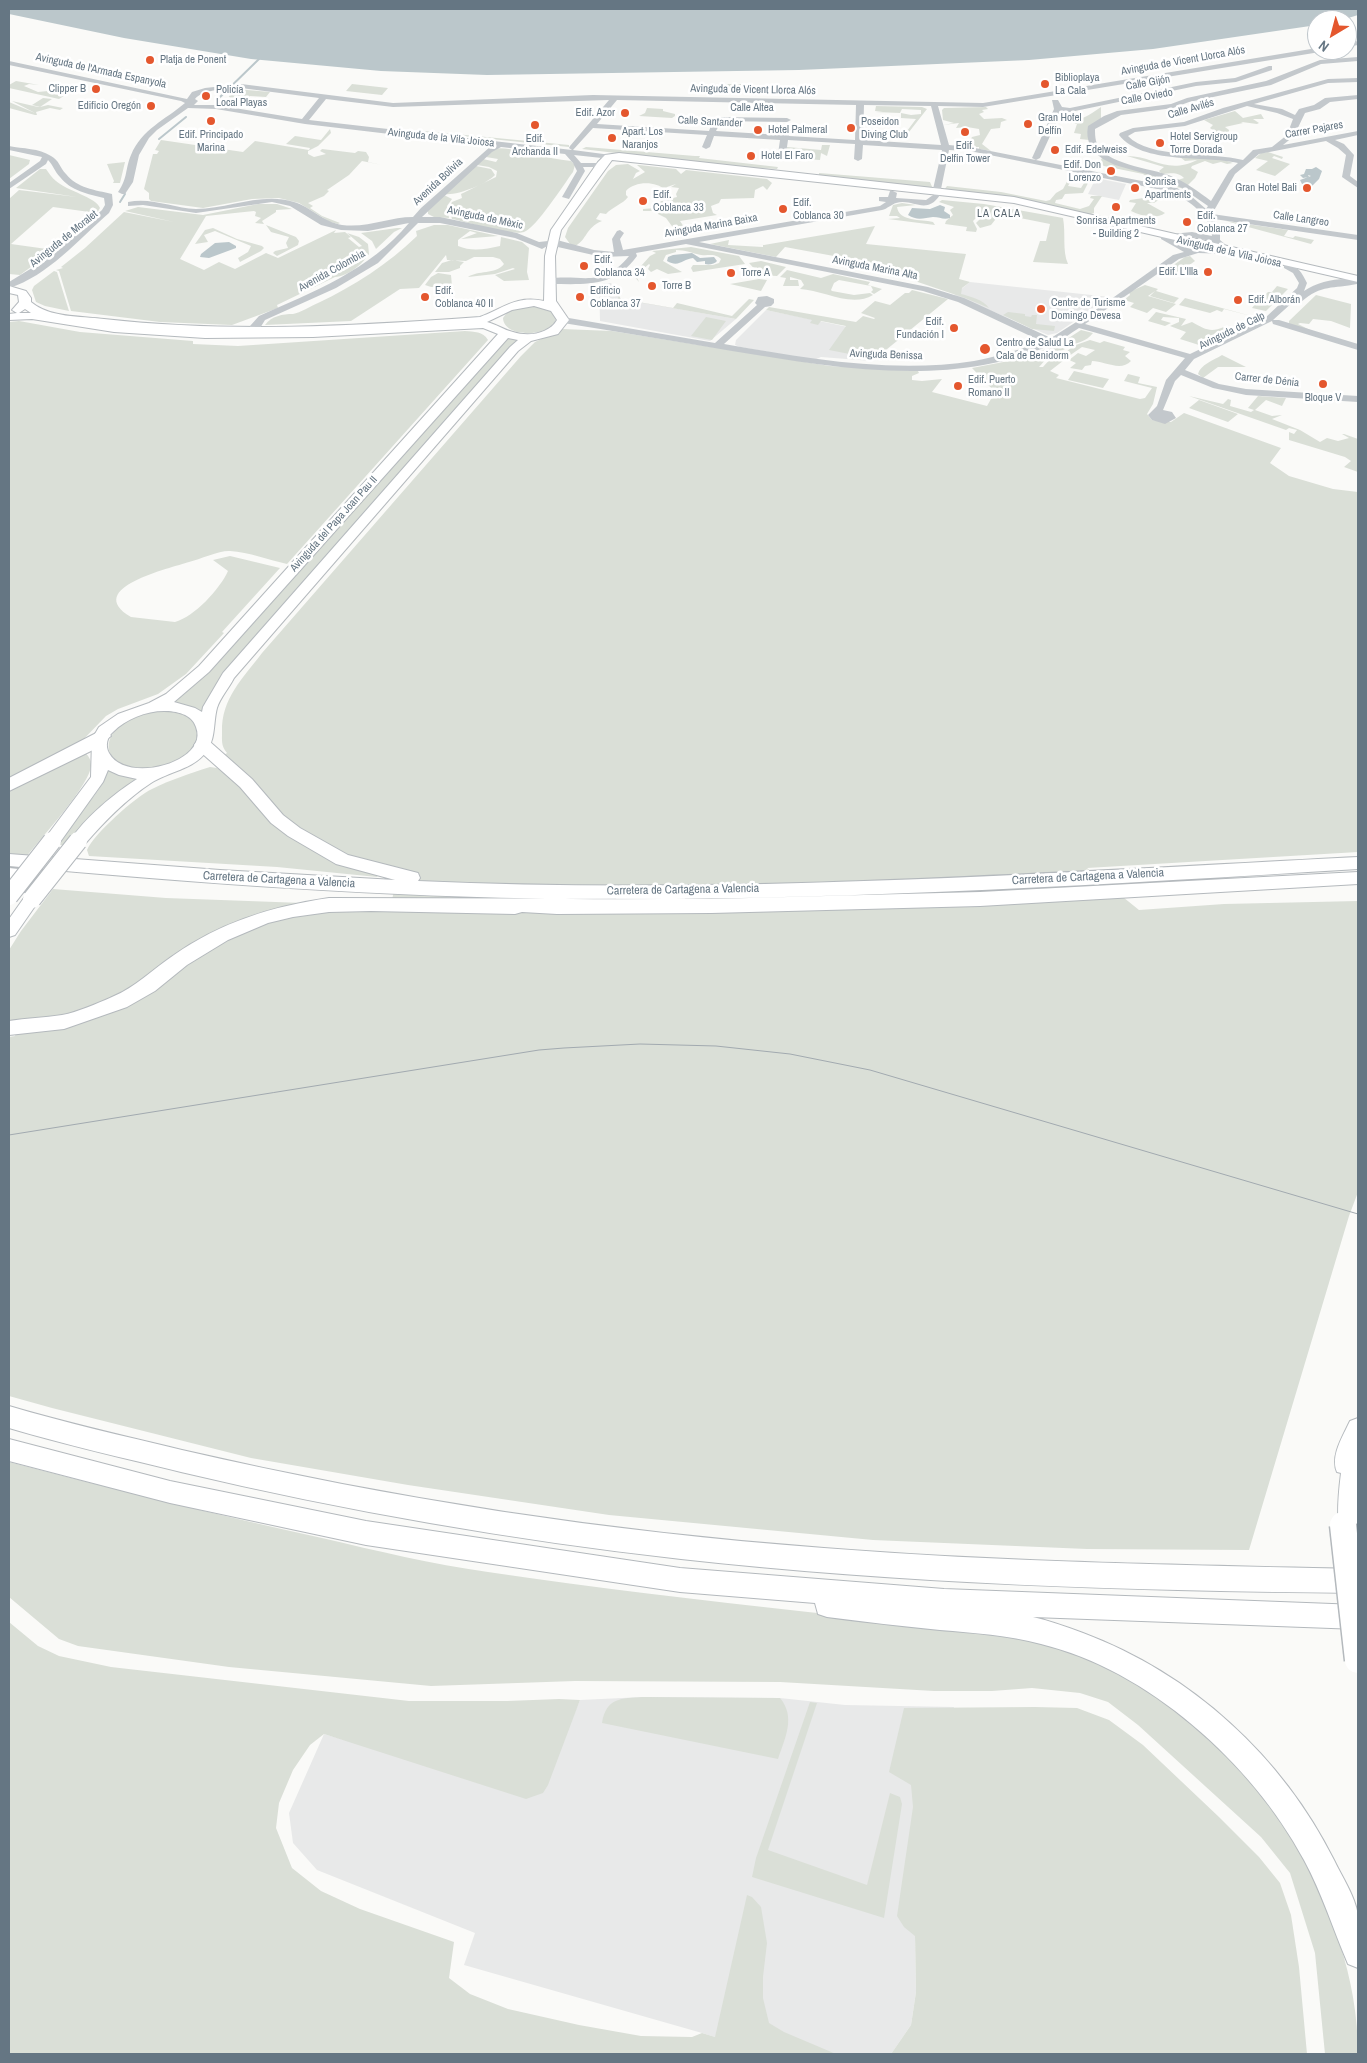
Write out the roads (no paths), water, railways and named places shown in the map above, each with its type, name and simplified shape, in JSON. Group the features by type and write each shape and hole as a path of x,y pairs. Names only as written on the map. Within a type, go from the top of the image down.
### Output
{"highway":[{"path":"204,736 277,819 294,832 342,860 410,878 712,890"},
{"path":"9,785 45,765 87,746 101,744"},
{"name":"Carretera de Cartagena a Valencia","path":"9,860 212,877 429,888 574,892 916,886 1358,863"},
{"name":"Carretera de Cartagena a Valencia","path":"9,874 205,890 557,907 779,904 1130,892 1358,878"},
{"path":"1130,892 1201,895 1358,887"},
{"path":"9,1028 64,1022 120,1002 148,986 180,960 221,935 263,918 293,910 329,905 371,904 458,907 557,907"},
{"path":"9,1417 135,1450 372,1502 496,1523 626,1540 750,1554 974,1569 1358,1581"},
{"path":"1358,1428 1345,1468 1341,1497 1358,1577"},
{"path":"9,1450 170,1492 366,1533 462,1556 567,1574 1015,1626 1051,1634 1097,1651 1145,1676 1183,1701 1225,1736 1271,1784 1290,1810 1321,1862 1345,1915 1358,1954"},
{"path":"1358,1452 1353,1475 1347,1525 1358,1660"},
{"path":"366,1533 680,1580 944,1601 1358,1617"}],"main road":[{"path":"499,325 506,308 538,295 546,241 566,197 587,175 611,156"},
{"name":"Avinguda de la Vila Joiosa","path":"611,156 866,186 888,192 912,190 1011,202 1168,236"},
{"path":"552,307 546,241 601,165"},
{"name":"Avinguda de la Vila Joiosa","path":"888,192 904,187 1014,200 1168,236 1185,243 1211,244 1228,251 1287,266 1357,281"},
{"name":"Avinguda de la Vila Joiosa","path":"1228,251 1357,281"},
{"path":"9,289 23,298 30,308 44,314 118,325 190,330 254,331 480,320 499,325 529,337 549,334 556,330 563,320 559,311 552,307 543,304 522,303"},
{"path":"9,316 21,308 23,298"},
{"path":"9,316 32,316 123,330 206,335 313,334 475,324 499,325"},
{"name":"Avinguda del Papa Joan Pau II","path":"154,706 172,697 204,669 502,338 499,325"},
{"name":"Avinguda del Papa Joan Pau II","path":"204,736 210,707 228,676 510,354 529,337"},
{"name":"Avinguda del Papa Joan Pau II","path":"101,744 110,725 122,716 137,709 154,706 169,706 187,710 201,719 204,736"},
{"path":"9,931 78,841 119,800 144,780 187,761 197,754 204,736"},
{"path":"101,744 106,760 115,768 144,774 160,772"},
{"path":"9,896 98,778 101,744"}],"street":[{"name":"Avinguda de Vicent Llorca Alós","path":"131,192 129,182 135,155 154,128 193,104 191,99 199,92 235,86 393,105 615,98 983,106 1307,52"},
{"name":"Calle Oviedo","path":"1213,206 1168,177 1116,162 1102,155 1093,147 1091,128 1107,118 1120,113 1173,106 1187,100 1268,83 1320,62 1358,59"},
{"name":"Avinguda de l'Armada Espanyola","path":"9,63 183,99 193,104 271,117"},
{"name":"Calle Gijón","path":"1058,109 1070,110 1196,84 1236,80 1270,68"},
{"name":"Calle Avilés","path":"1245,161 1220,157 1171,155 1136,145 1125,139 1123,135 1133,130 1177,126 1328,81 1358,80"},
{"path":"1036,158 1059,106 1053,100 1041,96"},
{"path":"305,122 306,118 324,97"},
{"path":"1204,214 1211,211 1232,173 1245,161 1256,152 1274,148 1290,136 1302,111 1317,107 1328,100 1358,97"},
{"path":"566,197 580,171 577,162 569,155 615,98"},
{"path":"706,147 723,100"},
{"path":"782,154 789,102"},
{"path":"858,159 860,104"},
{"path":"888,192 927,203 934,200 946,148 934,105"},
{"path":"1246,106 1270,109 1298,116"},
{"name":"Avinguda de la Vila Joiosa","path":"271,117 611,156"},
{"name":"Calle Altea","path":"717,119 787,120"},
{"name":"Calle Santander","path":"592,126 946,148 979,151 1057,168"},
{"name":"Avinguda de la Vila Joiosa","path":"409,133 426,128 576,147"},
{"name":"Carrer Pajares","path":"1274,148 1358,133"},
{"path":"1328,138 1341,146 1350,155 1346,177 1358,186"},
{"name":"Avenida Bolivia","path":"416,219 489,150 500,144"},
{"path":"576,147 587,175 587,180 580,192"},
{"path":"9,148 46,156 43,162 9,186"},
{"name":"Avinguda de Mèxic","path":"46,156 53,161 60,174 67,180 86,191 122,206 143,203 196,212 272,200 293,204 324,223 353,229 384,226 416,219 451,221 546,241"},
{"path":"1027,160 1036,158 1057,168 1174,190 1189,198 1214,222 1217,234 1211,244 1176,257"},
{"path":"582,165 601,165"},
{"path":"109,199 131,192"},
{"name":"Avinguda de Moralet","path":"23,298 22,289 29,281 83,241 122,206 140,198 131,192"},
{"name":"Avinguda Marina Baixa","path":"546,241 561,249 574,249 597,254 619,253 874,209 887,206 888,192"},
{"name":"Avinguda de Moralet","path":"9,285 19,281 52,258 106,210 109,199"},
{"path":"1176,257 1185,243 1207,231 1204,214"},
{"name":"Calle Langreo","path":"1204,214 1355,237"},
{"name":"Avenida Colombia","path":"254,331 255,326 262,318 333,286 375,260 406,232 416,219"},
{"path":"619,253 616,239 620,233"},
{"name":"Avinguda de la Vila Joiosa","path":"1168,236 1199,235 1211,244"},
{"name":"Avinguda Marina Alta","path":"686,242 925,289 961,300 1051,342"},
{"path":"1185,243 1194,251 1228,251"},
{"path":"550,281 610,278 619,273 630,261 633,256 631,251"},
{"name":"Avinguda Benissa","path":"563,320 824,364 925,368 992,360 1025,352 1051,342 1176,257"},
{"name":"Avinguda de Calp","path":"1287,266 1301,276 1302,286 1270,318 1191,357 1182,371 1169,414 1171,418 1162,421 1154,416 1158,412 1171,380 1182,371 1207,354 1276,322 1312,288 1332,283 1357,281"},
{"path":"718,345 763,304"},
{"path":"1276,322 1358,347"},
{"name":"Avinguda de Calp","path":"1078,325 1191,357"},
{"name":"Carrer de Dénia","path":"1182,371 1216,386 1246,392 1358,400"}],"waterway":[{"path":"217,100 259,59"},
{"path":"159,139 186,117"},
{"path":"120,202 125,194"}],"tram line":[{"path":"9,1135 539,1050 640,1044 716,1046 790,1054 870,1070 1358,1214"}],"place":[{"name":"Platja de Ponent","path":"150,60"},
{"name":"Biblioplaya La Cala","path":"1045,84"},
{"name":"Clipper B","path":"96,89"},
{"name":"Policía Local Playas","path":"206,96"},
{"name":"Edificio Oregón","path":"151,106"},
{"name":"Edif. Azor","path":"625,113"},
{"name":"Edif. Principado Marina","path":"211,121"},
{"name":"Gran Hotel Delfín","path":"1028,124"},
{"name":"Edif. Archanda II","path":"535,125"},
{"name":"Poseidon Diving Club","path":"851,128"},
{"name":"Hotel Palmeral","path":"758,130"},
{"name":"Edif. Delfin Tower","path":"965,132"},
{"name":"Apart. Los Naranjos","path":"612,138"},
{"name":"Hotel Servigroup Torre Dorada","path":"1160,143"},
{"name":"Edif. Edelweiss","path":"1055,150"},
{"name":"Hotel El Faro","path":"751,156"},
{"name":"Edif. Don Lorenzo","path":"1111,171"},
{"name":"Sonrisa Apartments","path":"1135,188"},
{"name":"Gran Hotel Bali","path":"1307,188"},
{"name":"Edif. Coblanca 33","path":"643,201"},
{"name":"Sonrisa Apartments - Building 2","path":"1116,207"},
{"name":"Edif. Coblanca 30","path":"783,209"},
{"name":"Edif. Coblanca 27","path":"1187,222"},
{"name":"Edif. Coblanca 34","path":"584,266"},
{"name":"Edif. L'Illa","path":"1208,272"},
{"name":"Torre A","path":"731,273"},
{"name":"Torre B","path":"652,286"},
{"name":"Edif. Coblanca 40 II","path":"425,297"},
{"name":"Edificio Coblanca 37","path":"580,297"},
{"name":"Edif. Alborán","path":"1238,300"},
{"name":"Centre de Turisme Domingo Devesa","path":"1041,309"},
{"name":"Edif. Fundación I","path":"954,328"},
{"name":"Centro de Salud La Cala de Benidorm","path":"985,349"},
{"name":"Bloque V","path":"1323,384"},
{"name":"Edif. Puerto Romano II","path":"958,386"}],"district":[{"name":"LA CALA","path":"999,214"}]}
